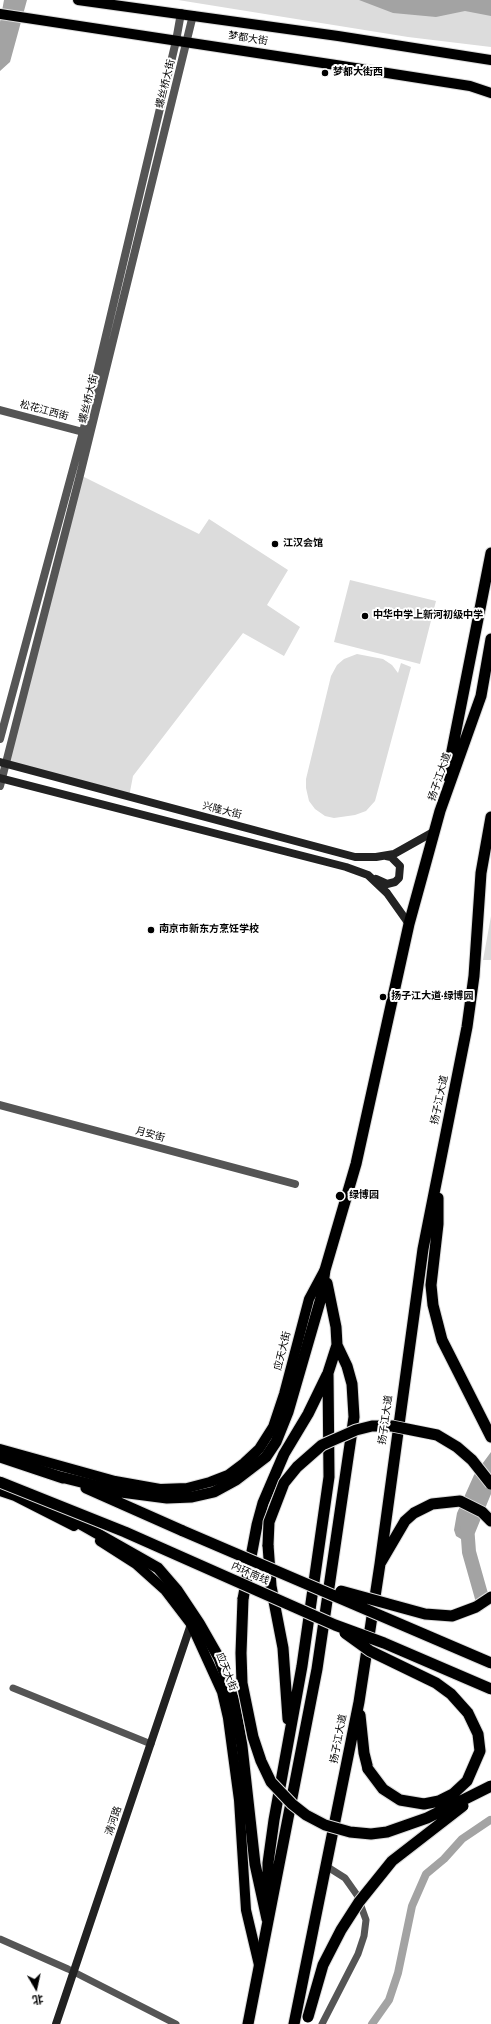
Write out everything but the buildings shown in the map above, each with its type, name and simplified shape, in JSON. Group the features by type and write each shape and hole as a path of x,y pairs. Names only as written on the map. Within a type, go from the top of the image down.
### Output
{"highway":[{"path":"440,811 491,553"},
{"name":"扬子江大道","path":"57,1476 122,1492 167,1498 192,1497 214,1492 252,1469 266,1457 284,1426 321,1298 324,1270 352,1180 409,924 440,811 481,696 491,639"},
{"name":"扬子江大道","path":"294,2024 359,1702 380,1564 422,1249 467,1027 474,976 481,873 491,817"},
{"path":"438,1172 438,1224 431,1285 433,1305 442,1340 491,1437"},
{"path":"324,1270 336,1327 337,1345 328,1373 308,1414 284,1454 263,1503 257,1525 243,1599 241,1653 242,1683 253,1737 261,1761 271,1782 292,1804 306,1815 325,1825 350,1832 371,1834 387,1832 427,1818 491,1786"},
{"path":"248,2024 318,1669 354,1417 352,1384 347,1366 337,1345"},
{"path":"268,1924 268,1863 274,1820 302,1666 329,1477 328,1373"},
{"path":"289,1737 283,1648 271,1586 268,1545 269,1522 275,1504 288,1478 301,1463 322,1445 356,1430 372,1426 392,1426 437,1435 457,1447 472,1460 491,1484"},
{"name":"内环南线","path":"0,1457 57,1476 491,1663"},
{"name":"内环南线","path":"0,1482 132,1536 335,1625 384,1643 491,1689"},
{"path":"21,1490 158,1568 177,1590 195,1624 219,1658 234,1701 249,1796 256,1864 268,1924"},
{"path":"380,1564 398,1530 414,1513 440,1502 460,1501 482,1512 491,1521"},
{"path":"300,1580 425,1614 452,1616 476,1607 491,1597"},
{"path":"335,1625 370,1651 436,1683 451,1694 468,1713 478,1734 480,1751 467,1781 453,1794 439,1801 424,1804 400,1800 383,1789 368,1769 364,1753 359,1702"},
{"path":"307,2020 323,1964 341,1930 359,1902 392,1861 449,1816 491,1786"}],"main road":[{"name":"梦都大街","path":"78,0 180,13 491,60"},
{"name":"梦都大街","path":"0,14 470,86 491,93"},
{"name":"兴隆大街","path":"3,763 355,857 394,854 435,831"},
{"path":"1,781 255,843 346,867 387,884 395,882 399,878 400,866 397,861 391,857 383,856"},
{"path":"368,875 391,898 409,924"},
{"name":"应天大街","path":"0,1449 108,1479 160,1489 187,1488 210,1482 228,1475 259,1450 274,1427 309,1299 324,1270"},
{"name":"应天大街","path":"0,1491 15,1496 90,1534 136,1564 165,1590 195,1624 216,1679 228,1718 239,1800 246,1910 259,1966"},
{"name":"清河路","path":"56,2024 151,1744 195,1624"}],"street":[{"name":"螺丝桥大街","path":"1,781 3,763 80,475 181,41 180,13"},
{"name":"螺丝桥大街","path":"0,739 83,432 181,41 193,15"},
{"name":"松花江西街","path":"0,410 83,432"},
{"name":"月安街","path":"0,1105 295,1184"},
{"path":"13,1688 151,1744"},
{"path":"322,2024 358,1954 364,1936 366,1920 357,1895 345,1878 326,1866"},
{"path":"0,1938 68,1969 73,1973 176,2024"}],"shaded area":[{"path":"4,0 27,0 10,62 0,71 0,22"},
{"path":"178,0 491,0 491,47 408,37"},
{"path":"359,0 491,0 491,16 465,11 436,17 393,13"},
{"path":"80,475 199,534 209,519 288,570 267,605 300,627 284,656 243,633 133,776 129,797 6,764"},
{"path":"350,580 436,601 420,664 334,642"},
{"path":"357,654 383,659 392,665 398,673 401,663 411,667 375,801 366,811 355,815 334,818 325,816 315,809 309,801 306,788 306,779 331,676 337,665 344,659"},
{"path":"491,916 491,960 483,960"},
{"path":"491,1452 491,1494 475,1533 469,1540 461,1539 456,1536 454,1530 457,1513 474,1475"}],"waterway":[{"path":"468,1521 469,1552 482,1598"},
{"path":"372,2024 389,2000 398,1973 412,1906 426,1874 444,1859 462,1839 490,1820"}],"place":[{"name":"梦都大街西","path":"325,73"},
{"name":"江汉会馆","path":"275,544"},
{"name":"中华中学上新河初级中学","path":"365,616"},
{"name":"南京市新东方烹饪学校","path":"151,930"},
{"name":"扬子江大道·绿博园","path":"383,997"},
{"name":"绿博园","path":"340,1196"}]}
